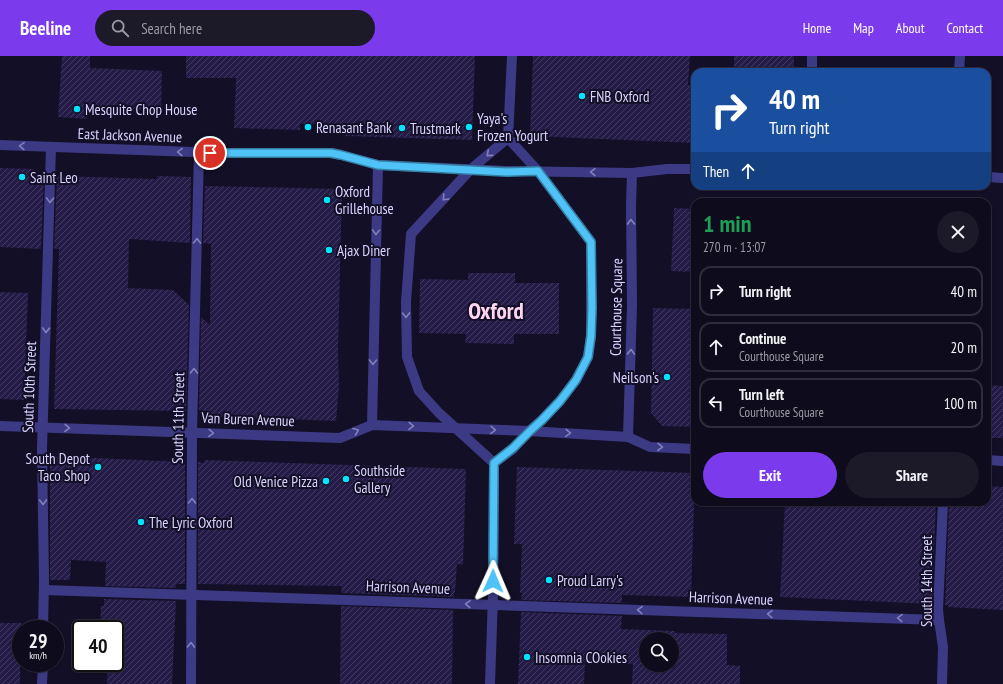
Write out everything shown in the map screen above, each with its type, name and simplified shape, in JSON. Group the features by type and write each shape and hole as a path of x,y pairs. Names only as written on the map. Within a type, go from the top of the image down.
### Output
{"street":[{"path":"490,684 494,463 439,413 419,391 407,357 406,302 411,234 471,169 508,138 512,56"},
{"path":"812,56 812,68"},
{"path":"959,68 960,56"},
{"name":"Courthouse Square","path":"494,463 513,448 542,420 560,401 576,380 588,357 591,322 591,242 538,171 508,138"},
{"name":"East Jackson Avenue","path":"0,145 200,152 331,153 378,165"},
{"name":"South 10th Street","path":"43,620 42,449 51,147"},
{"name":"South 11th Street","path":"191,684 192,432 200,152"},
{"path":"691,169 632,172 506,172 378,165 372,425 530,431 628,437 650,447 691,449"},
{"name":"Courthouse Square","path":"628,437 632,305 632,172"},
{"path":"991,177 1003,178"},
{"name":"Van Buren Avenue","path":"0,426 340,438 372,425"},
{"path":"991,460 1003,461"},
{"name":"South 14th Street","path":"942,684 943,647 939,620 943,506"},
{"name":"Harrison Avenue","path":"44,590 939,620"},
{"path":"42,672 42,684"}],"building":[{"path":"62,56 90,56 90,68 162,71 161,111 87,108 87,119 58,117"},
{"path":"186,56 475,56 472,140 345,136 346,126 300,124 300,130 234,128 236,78 186,78"},
{"name":"FNB Oxford","path":"533,56 690,56 688,85 691,85 691,143 530,136"},
{"path":"734,56 794,56 794,68 734,68"},
{"path":"0,168 34,169 34,176 44,176 41,249 0,247"},
{"path":"57,176 157,179 157,176 191,177 190,243 129,239 128,288 173,290 189,305 186,411 54,409 59,249 54,249"},
{"path":"205,186 342,189 338,351 339,386 336,421 207,416 207,411 199,411 201,317 210,325 211,244 203,243"},
{"path":"674,208 691,209 691,272 671,271"},
{"path":"468,273 515,273 515,283 559,283 559,334 514,334 514,344 465,343 466,334 419,333 420,279 468,280"},
{"path":"0,292 28,293 24,400 0,399"},
{"path":"653,308 691,309 691,427 662,426 651,413"},
{"path":"991,385 1003,386 1003,438 991,438"},
{"path":"50,456 185,462 185,584 176,584 176,588 105,586 106,562 71,560 70,580 50,580"},
{"path":"205,460 466,469 463,565 457,564 454,597 341,593 342,586 198,584 198,462 204,463"},
{"path":"517,467 691,473 691,506 694,506 691,597 622,595 622,603 521,600 522,544 514,544"},
{"path":"991,486 1003,487 1003,610 948,607 948,605 945,605 949,506 991,506"},
{"path":"785,506 936,506 932,604 780,597"},
{"path":"104,599 176,601 172,684 107,684 108,672 124,672 124,620 100,620 101,606 104,606"},
{"path":"341,606 453,610 452,684 340,684"},
{"path":"521,612 622,616 621,629 675,631 639,632 639,672 679,672 679,633 727,634 727,665 740,666 740,684 632,684 633,664 585,661 584,684 518,684"},
{"path":"0,623 12,623 12,672 20,672 20,684 0,684"}],"place":[{"name":"FNB Oxford","path":"582,96"},
{"name":"Mesquite Chop House","path":"77,109"},
{"name":"Renasant Bank","path":"308,127"},
{"name":"Yaya's Frozen Yogurt","path":"469,127"},
{"name":"Trustmark","path":"402,128"},
{"name":"Saint Leo","path":"22,177"},
{"name":"Oxford Grillehouse","path":"327,200"},
{"name":"Ajax Diner","path":"329,250"},
{"name":"Neilson's","path":"667,377"},
{"name":"South Depot Taco Shop","path":"98,467"},
{"name":"Southside Gallery","path":"346,479"},
{"name":"Old Venice Pizza","path":"326,481"},
{"name":"The Lyric Oxford","path":"141,522"},
{"name":"Proud Larry's","path":"549,580"},
{"name":"Insomnia COokies","path":"527,657"}],"district":[{"name":"Oxford","path":"496,310"}],"route":[{"path":"210,153 331,153 378,165 456,168 506,172 538,171 591,242 592,308 591,336 588,357 576,380 560,401 513,448 494,463 493,581"}]}
